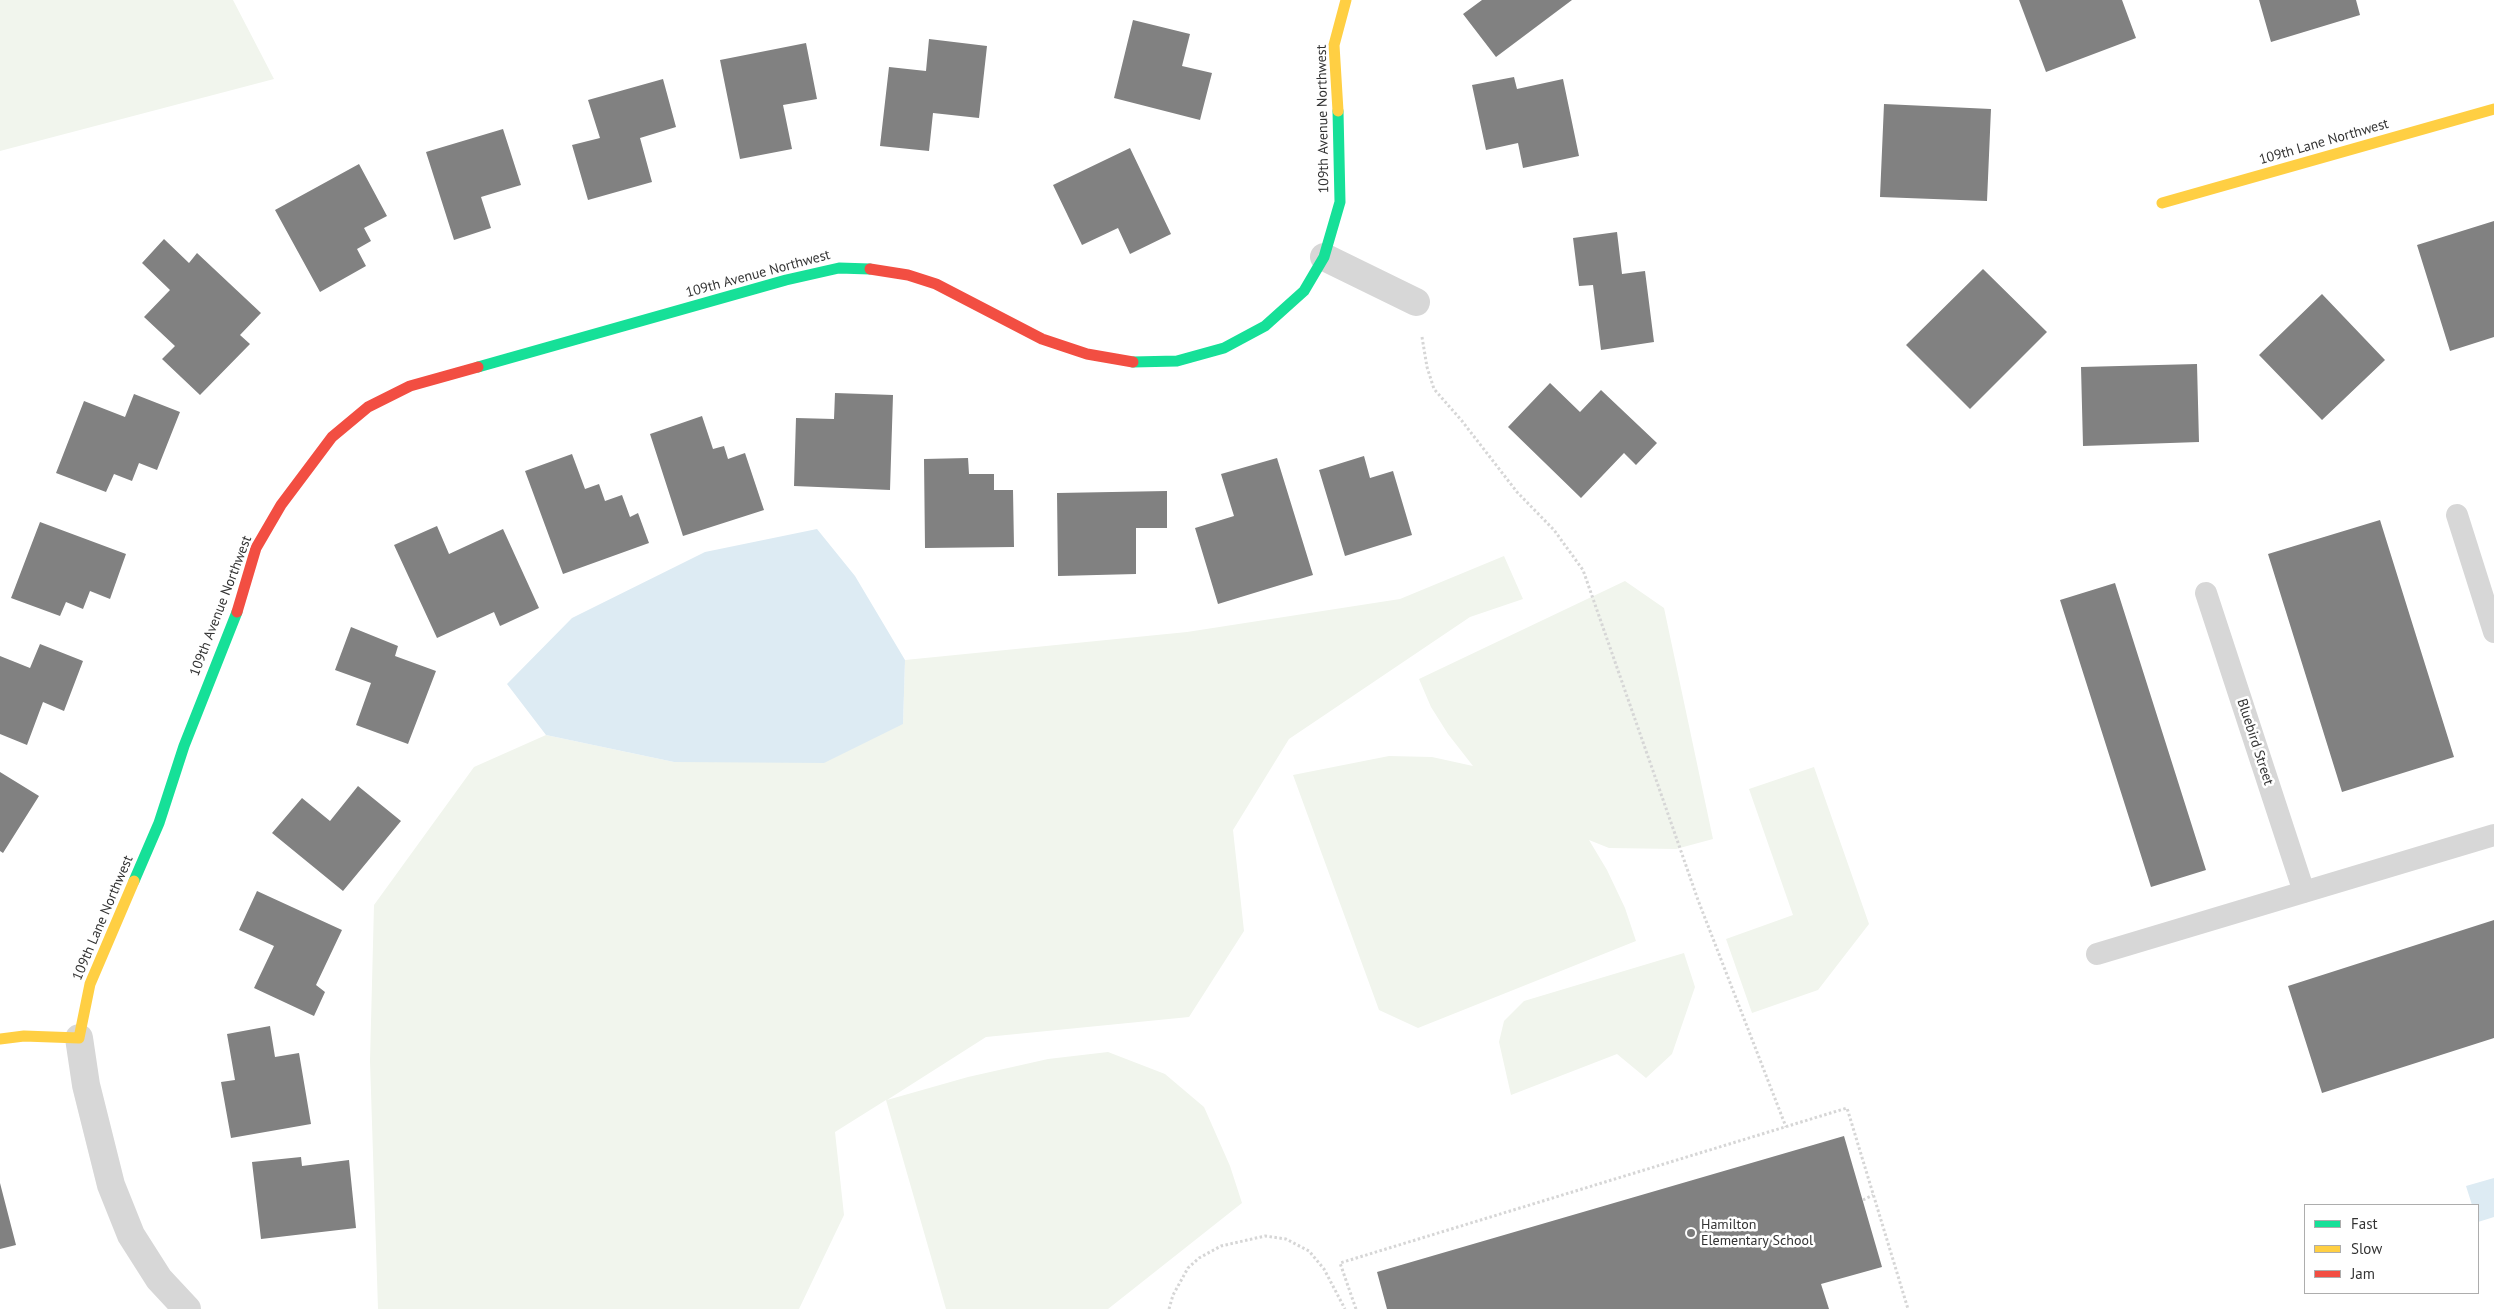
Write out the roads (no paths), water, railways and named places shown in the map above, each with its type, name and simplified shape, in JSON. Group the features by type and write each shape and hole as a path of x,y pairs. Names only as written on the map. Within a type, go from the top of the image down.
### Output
{"street":[{"name":"109th Avenue Northwest","path":"159,823 184,746 242,598 256,548 281,505 332,437 368,407 410,386 786,280 839,268 874,269 908,275 936,284 1042,339 1087,354 1126,362 1177,361 1224,348 1265,326 1304,291 1324,258 1340,202 1340,152 1334,45 1346,0"},
{"name":"109th Lane Northwest","path":"2162,203 2494,109"},
{"path":"1324,258 1416,302"},
{"name":"109th Lane Northwest","path":"79,1038 90,984 159,823"},
{"path":"0,1038 24,1036 79,1038 86,1085 111,1185 131,1235 159,1279 187,1309"}],"lane":[{"path":"2457,515 2494,632"},
{"name":"Bluebird Street","path":"2206,593 2304,892"},
{"path":"2097,954 2494,835"}],"place":[{"name":"Hamilton Elementary School","path":"1691,1233"}]}
